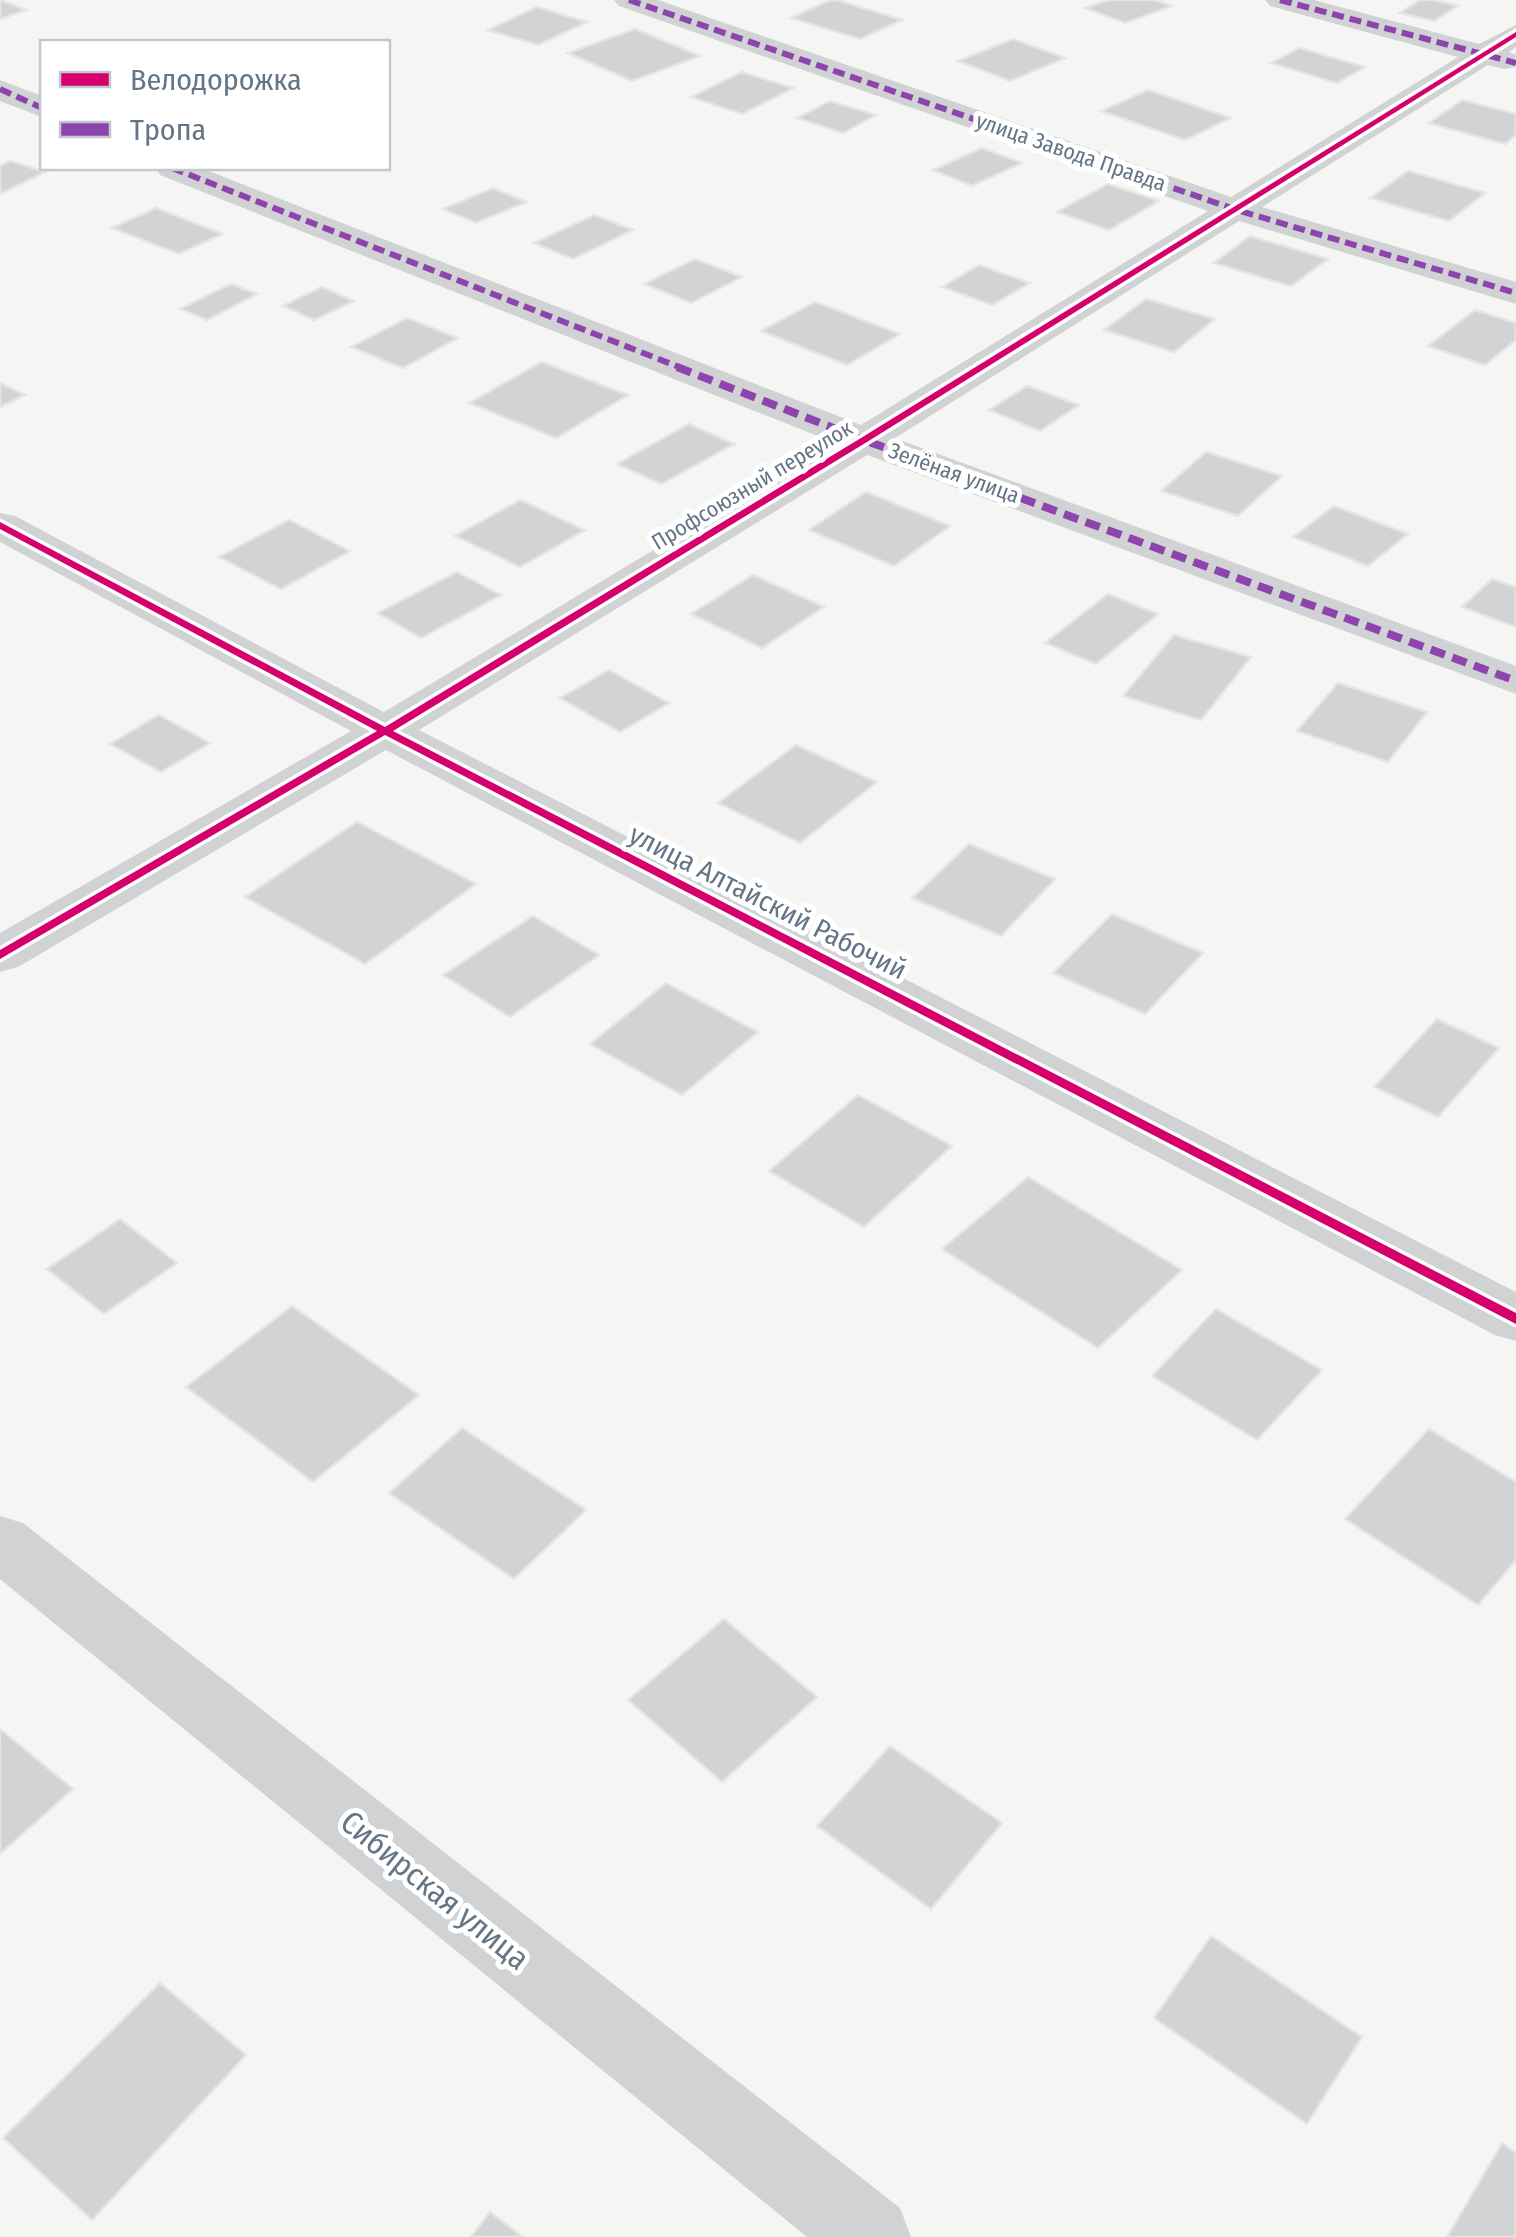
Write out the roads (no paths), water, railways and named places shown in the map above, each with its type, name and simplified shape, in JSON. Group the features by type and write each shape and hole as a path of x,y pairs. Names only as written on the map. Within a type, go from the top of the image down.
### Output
{"street":[{"name":"улица Завода Правда","path":"629,0 1237,210 1516,293"},
{"path":"1280,0 1505,50"},
{"name":"Профсоюзный переулок","path":"0,954 385,731 1505,50"},
{"path":"0,89 40,107"},
{"name":"Зелёная улица","path":"177,170 864,440 1516,681"},
{"name":"улица Алтайский Рабочий","path":"0,525 385,731 1516,1319"},
{"name":"Сибирская улица","path":"0,1542 871,2237"}]}
